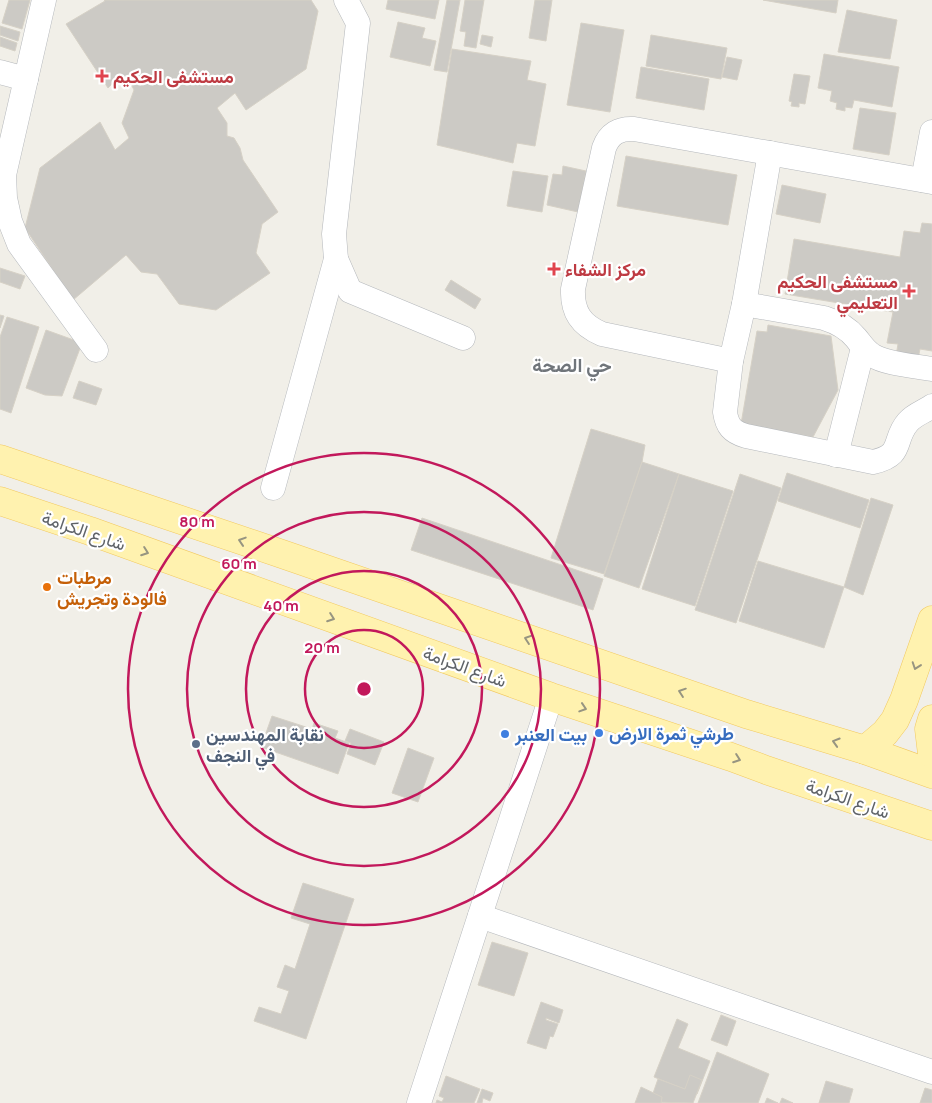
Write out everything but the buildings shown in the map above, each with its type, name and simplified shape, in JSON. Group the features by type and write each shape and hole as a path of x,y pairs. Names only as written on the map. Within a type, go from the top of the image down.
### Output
{"main road":[{"path":"0,459 746,714 865,750 932,774"},
{"name":"شارع الكرامة","path":"0,501 551,697 932,826"},
{"path":"196,570 207,554 208,535 205,529"},
{"path":"281,600 280,580 290,564 296,560"},
{"path":"865,750 885,733 895,720 904,700 932,620"},
{"path":"932,719 929,729 932,754"}],"street":[{"path":"44,0 4,174 4,198 19,244 96,350"},
{"path":"346,0 358,23 334,234 336,259 350,291 463,338"},
{"path":"0,72 26,79"},
{"path":"731,361 602,334 585,325 579,317 572,299 573,289 604,148 612,135 626,129 634,130 927,181 932,132"},
{"path":"770,154 744,304 731,361 725,412 726,421 738,434 873,462 889,457 895,451 906,424 915,415 932,406"},
{"path":"273,488 336,259"},
{"path":"744,304 834,321 851,332 863,348 879,359 932,369"},
{"path":"836,455 863,348"},
{"path":"419,1103 551,697"},
{"path":"480,916 932,1072"}],"place":[{"name":"مستشفى الحكيم","path":"102,76"},
{"name":"مركز الشفاء","path":"554,269"},
{"name":"مستشفى الحكيم التعليمي","path":"909,291"},
{"name":"مرطبات فالودة وتجريش","path":"47,587"},
{"name":"طرشي ثمرة الارض","path":"599,733"},
{"name":"بيت العنبر","path":"505,734"},
{"name":"نقابة المهندسين في النجف","path":"196,744"}],"district":[{"name":"حي الصحة","path":"572,365"}]}
